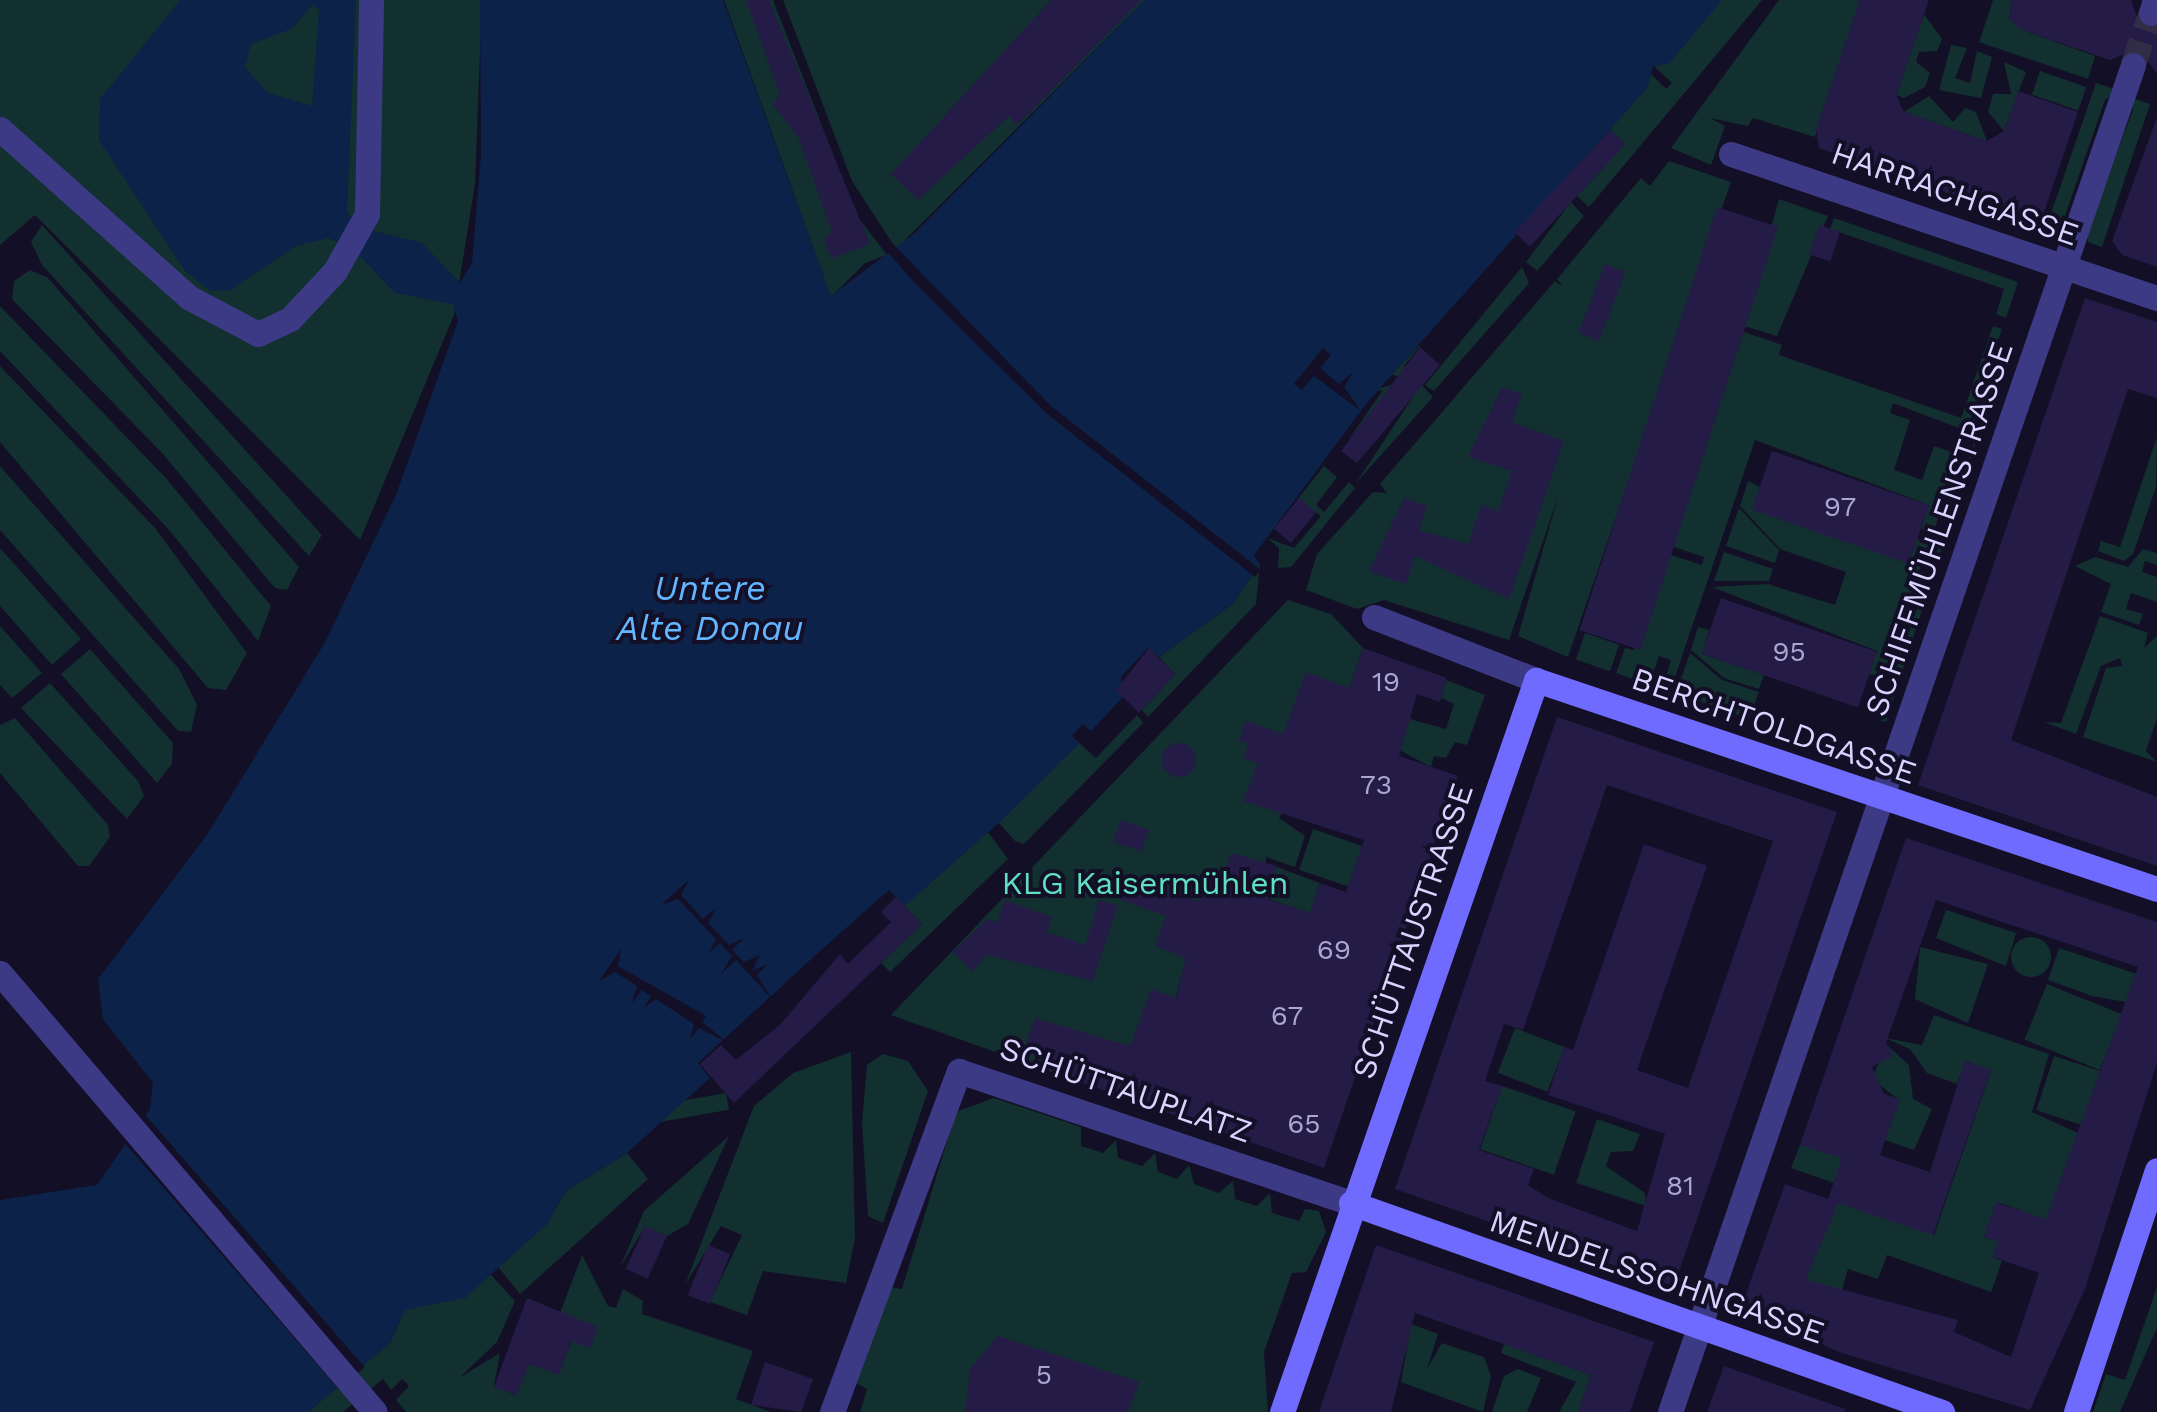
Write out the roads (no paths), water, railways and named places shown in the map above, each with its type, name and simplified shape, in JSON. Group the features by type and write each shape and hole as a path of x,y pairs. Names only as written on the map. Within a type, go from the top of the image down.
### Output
{"street":[{"path":"0,129 190,298 258,334 290,319 346,252 367,214 371,0"},
{"name":"SCHIFFMÜHLENSTRASSE","path":"1670,1412 2133,65"},
{"name":"HARRACHGASSE","path":"1731,154 2157,298"},
{"name":"BERCHTOLDGASSE","path":"1374,618 1536,680 2157,890"},
{"name":"SCHÜTTAUSTRASSE","path":"1351,1203 1536,680"},
{"path":"0,973 368,1404"},
{"name":"SCHÜTTAUPLATZ","path":"832,1412 948,1081 975,1072 1351,1203"},
{"path":"2076,1412 2157,1170"},
{"path":"1282,1412 1351,1203"},
{"name":"MENDELSSOHNGASSE","path":"1351,1203 1942,1412"}],"water":[{"name":"Untere Alte Donau","path":"180,0 356,0 347,213 366,229 422,243 460,283 472,263 481,156 480,0 723,0 831,296 915,233 1145,0 1722,0 1669,64 1653,66 1648,87 1366,404 1254,555 1260,564 1233,604 1159,657 1148,648 1121,677 1123,697 1091,731 1083,724 1072,736 1079,744 1003,819 905,906 889,890 698,1063 710,1078 627,1153 566,1191 547,1224 465,1298 405,1310 390,1343 308,1412 0,1412 0,1200 97,1185 150,1109 153,1083 103,1019 98,979 207,835 324,644 396,495 458,321 453,304 395,293 353,249 328,238 296,246 229,291 209,290 185,271 99,140 100,99","holes":["313,5 319,10 312,106 268,93 245,67 251,44 291,29"]}],"tunnel":[{"path":"2133,65 2151,13"}],"park label":[{"name":"KLG Kaisermühlen","path":"1145,883"}]}
